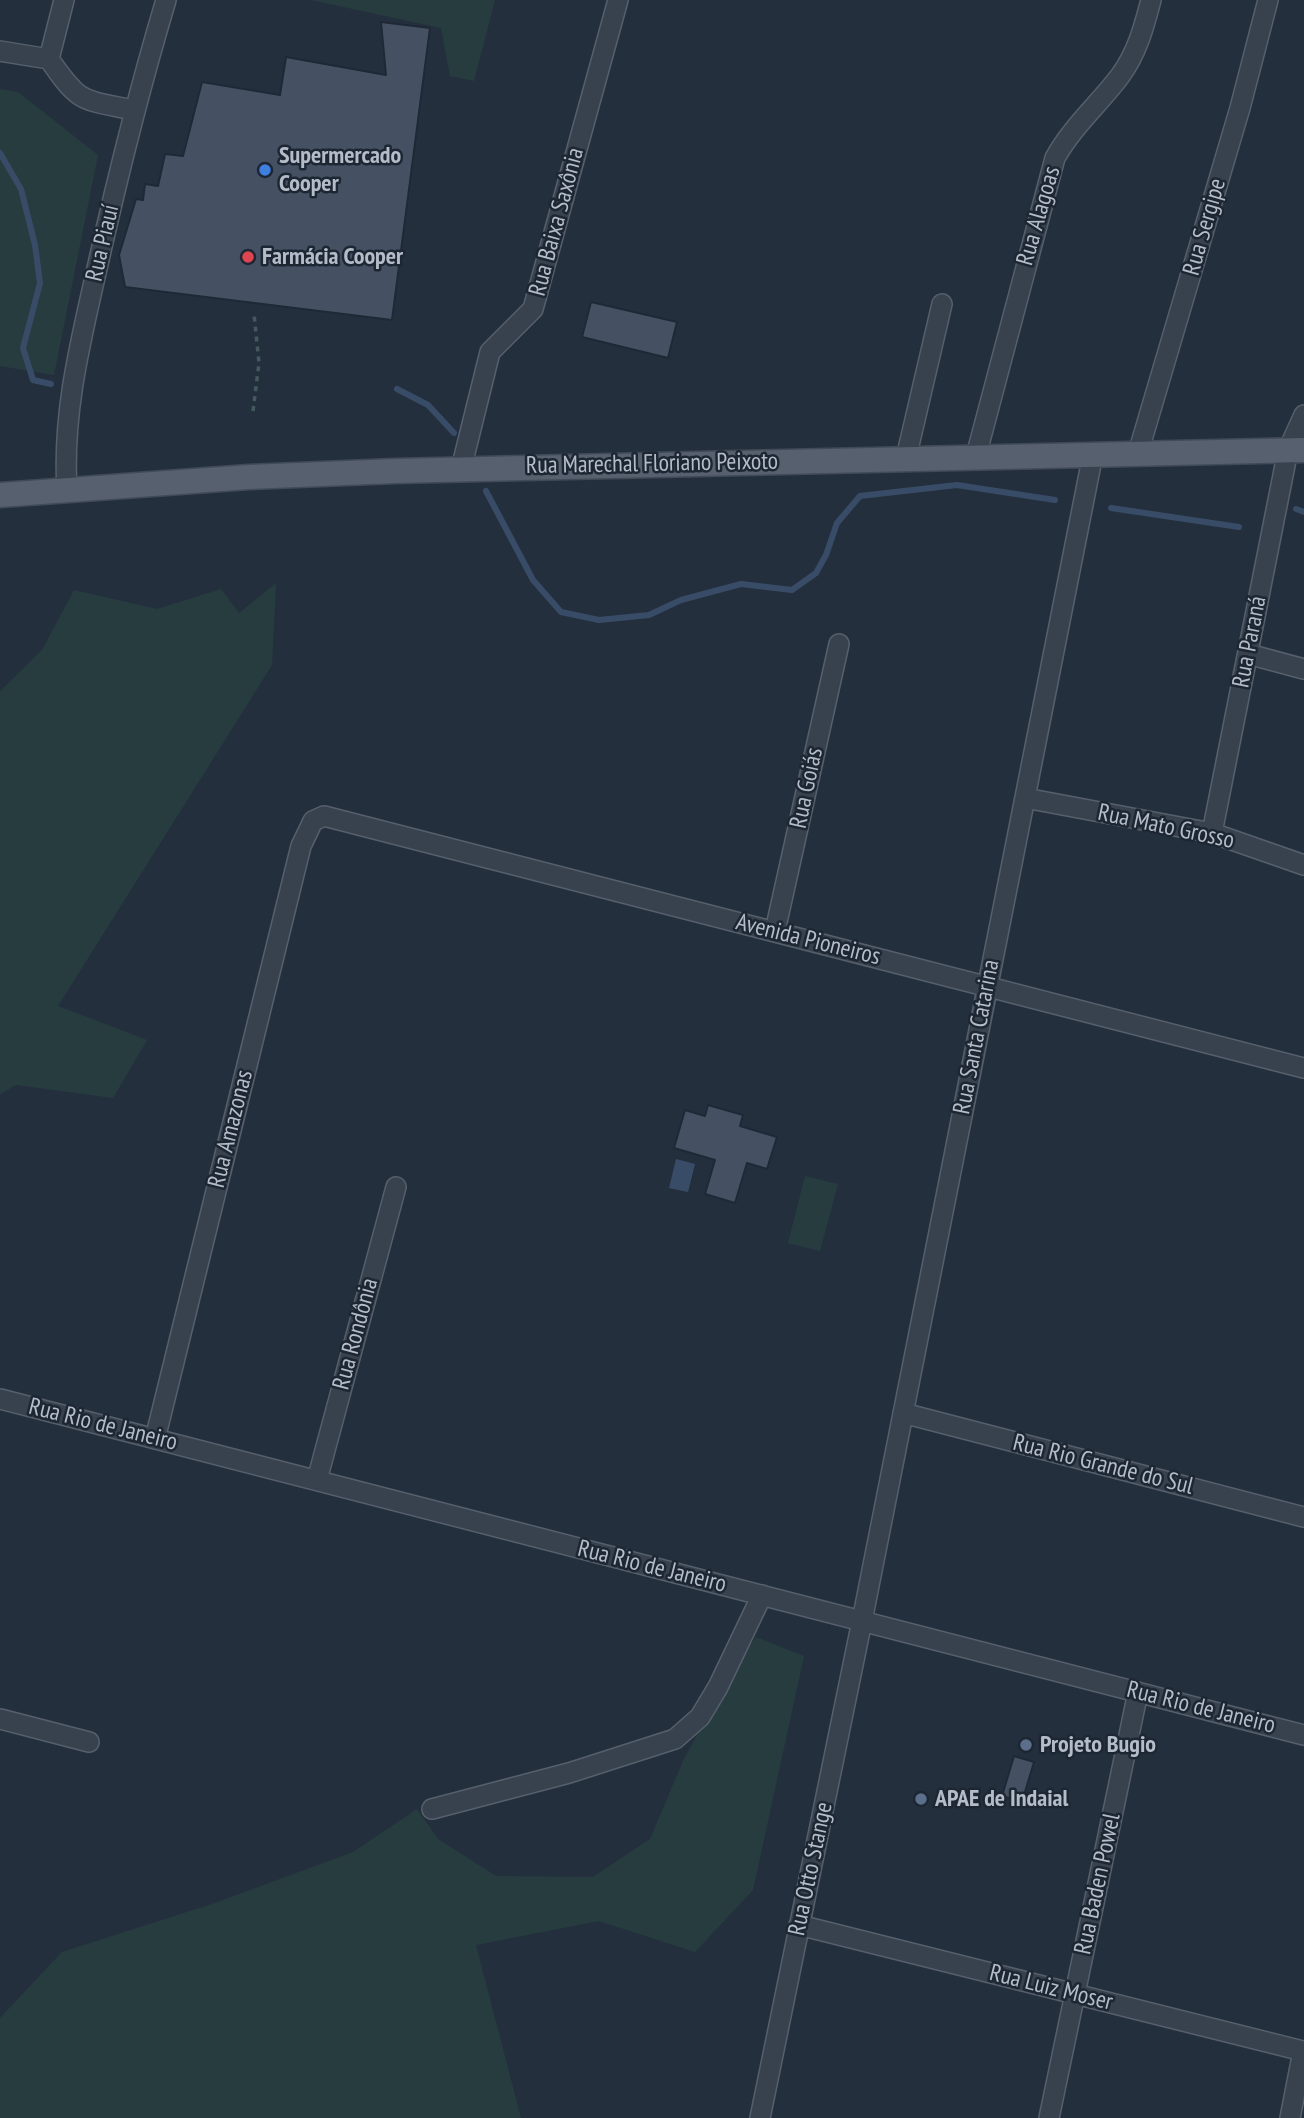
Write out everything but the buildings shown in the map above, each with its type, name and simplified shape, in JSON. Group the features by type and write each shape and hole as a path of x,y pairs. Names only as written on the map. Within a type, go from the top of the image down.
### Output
{"main road":[{"name":"Rua Marechal Floriano Peixoto","path":"0,495 249,477 461,468 1296,450"}],"street":[{"path":"64,0 49,59 69,90 83,99 133,110"},
{"name":"Rua Piauí","path":"67,490 64,449 68,405 133,110 166,0"},
{"name":"Rua Baixa Saxônia","path":"461,468 490,352 533,309 618,0"},
{"name":"Rua Alagoas","path":"976,456 1055,158 1065,141 1130,60 1142,35 1151,0"},
{"name":"Rua Sergipe","path":"1138,453 1240,108 1268,0"},
{"path":"0,51 49,59"},
{"path":"906,458 942,304"},
{"name":"Rua Paraná","path":"1212,833 1248,654 1304,415"},
{"name":"Rua Santa Catarina","path":"862,1621 1093,454"},
{"name":"Rua Goiás","path":"775,931 839,644"},
{"path":"1248,654 1304,669"},
{"name":"Rua Mato Grosso","path":"1025,798 1212,833 1304,864"},
{"name":"Avenida Pioneiros","path":"313,821 324,816 336,818 1304,1068"},
{"name":"Rua Amazonas","path":"155,1439 300,846 313,821"},
{"name":"Rua Rondônia","path":"317,1480 396,1186"},
{"name":"Rua Rio de Janeiro","path":"0,1399 1304,1735"},
{"name":"Rua Rio Grande do Sul","path":"903,1413 1304,1517"},
{"path":"432,1809 569,1773 675,1739 700,1717 718,1688 762,1595"},
{"name":"Rua Otto Stange","path":"760,2118 862,1621"},
{"name":"Rua Baden Powel","path":"1049,2118 1138,1692"},
{"path":"0,1719 89,1742"},
{"name":"Rua Luiz Moser","path":"799,1926 1303,2052"},
{"path":"1290,2118 1303,2052"}],"path":[{"path":"253,411 259,363 254,314"}],"green space":[{"path":"311,0 495,0 474,81 450,76 441,28"},
{"path":"0,89 18,92 98,155 54,375 0,366"},
{"path":"276,583 272,665 58,1006 147,1040 113,1098 16,1085 0,1094 0,691 42,650 74,590 157,609 221,589 239,613"},
{"path":"805,1176 838,1184 820,1251 788,1243"},
{"path":"756,1637 804,1656 753,1890 695,1952 599,1921 476,1945 521,2118 0,2118 0,2018 62,1952 215,1903 353,1852 417,1809 438,1839 496,1876 593,1877 650,1839 683,1761 721,1690"}],"water":[{"path":"676,1159 695,1164 688,1192 669,1188"}],"waterway":[{"path":"0,153 21,189 35,245 40,283 23,348 33,380 51,384"},
{"path":"397,389 428,405 454,433"},
{"path":"486,491 533,580 561,612 599,620 649,615 681,600 741,584 792,590 816,573 826,555 837,523 860,496 957,485 1055,500"},
{"path":"1111,508 1239,527"},
{"path":"1296,509 1304,512"}],"place":[{"name":"Supermercado Cooper","path":"265,170"},
{"name":"Farmácia Cooper","path":"248,257"},
{"name":"Projeto Bugio","path":"1026,1745"},
{"name":"APAE de Indaial","path":"921,1799"}]}
